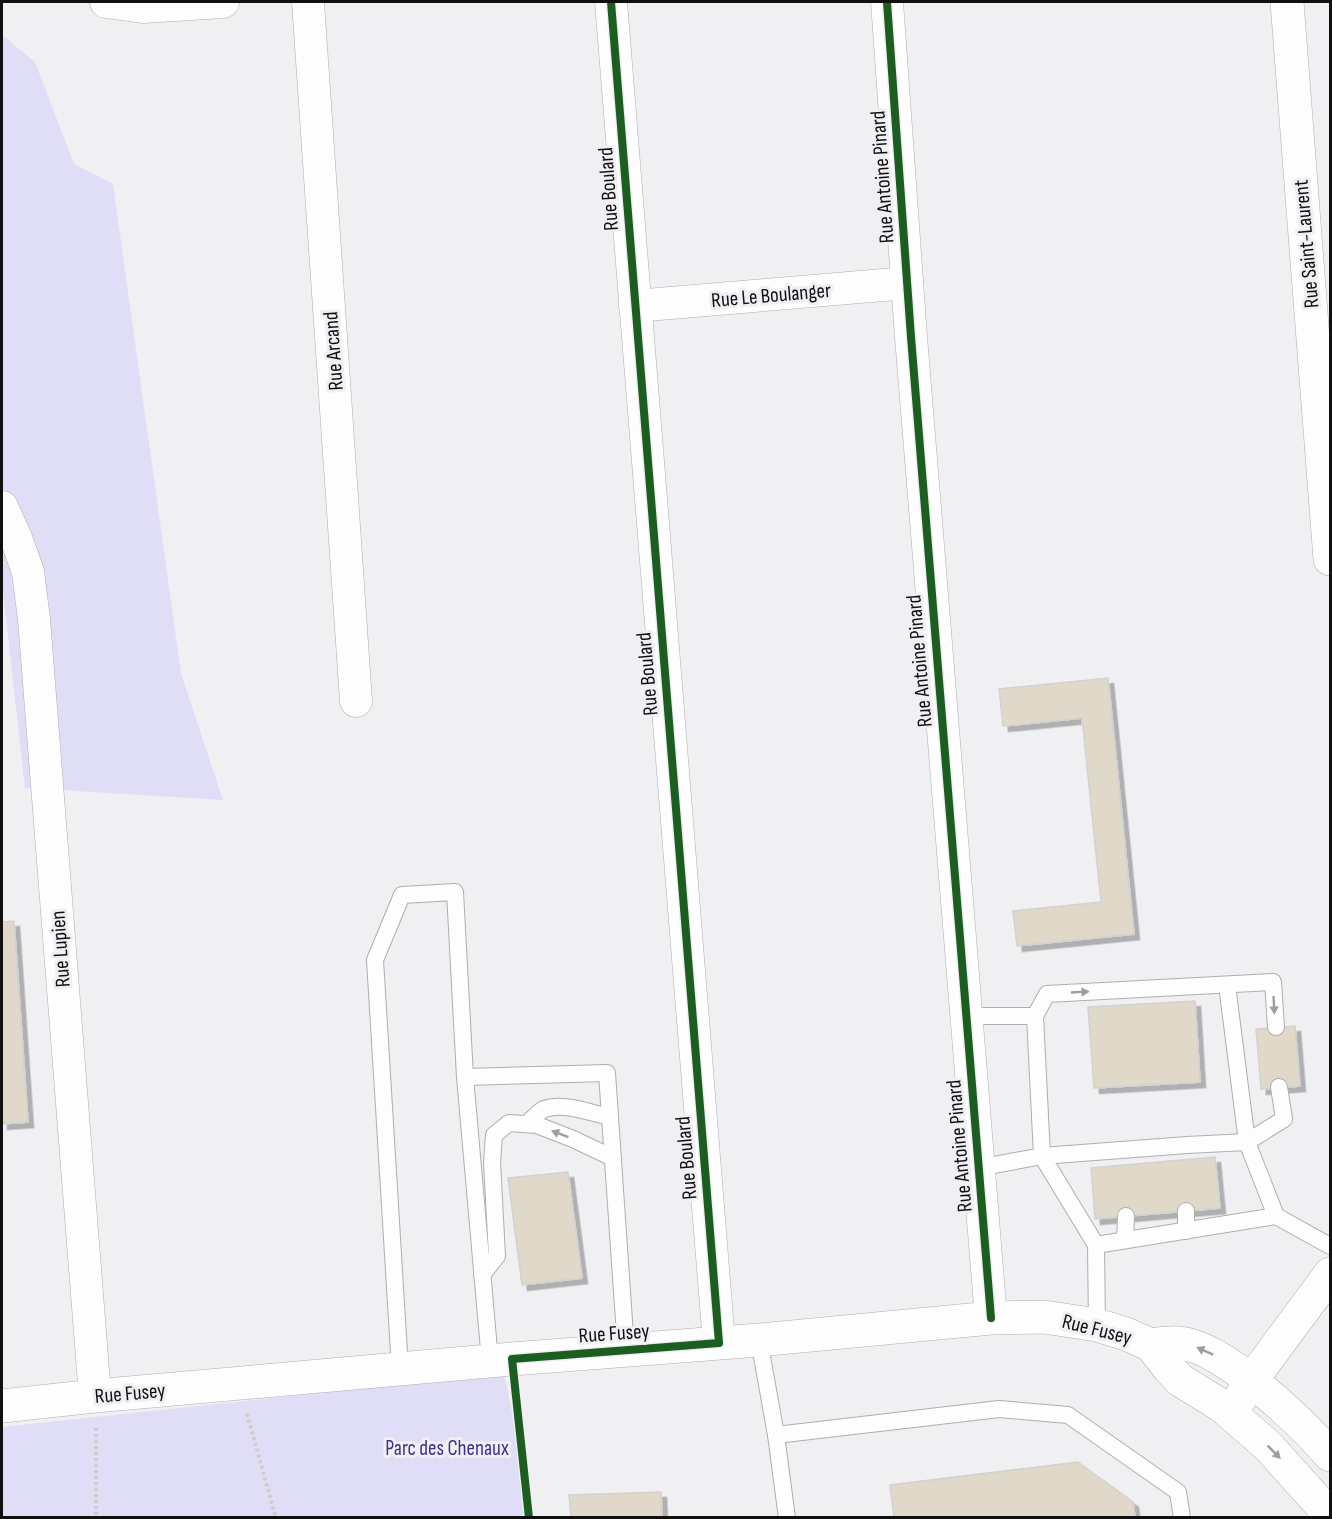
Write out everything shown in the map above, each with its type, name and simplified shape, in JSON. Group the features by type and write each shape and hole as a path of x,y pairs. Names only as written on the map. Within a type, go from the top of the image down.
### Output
{"main road":[{"name":"Rue Saint-Laurent","path":"1287,2 1330,559"},
{"path":"1231,1413 1251,1381 1330,1274"},
{"name":"Rue Fusey","path":"2,1406 238,1383 759,1340 991,1318 1044,1317 1097,1325 1151,1345 1180,1343 1217,1357 1251,1381 1302,1426 1330,1455"},
{"name":"Rue Fusey","path":"1151,1345 1180,1380 1231,1413 1280,1458 1330,1515"}],"street":[{"path":"106,2 142,7 223,2"},
{"name":"Rue Arcand","path":"308,2 356,701"},
{"name":"Rue Boulard","path":"611,2 718,1343"},
{"name":"Rue Antoine Pinard","path":"887,2 991,1318"},
{"name":"Rue Le Boulanger","path":"635,306 908,283"},
{"name":"Rue Lupien","path":"2,507 28,572 34,619 95,1396"}],"lane":[{"path":"400,1369 375,960 402,895 455,892 465,1077 490,1361"},
{"path":"1097,1325 1095,1245 1042,1156 1035,1016 1047,994 1273,982 1276,1027"},
{"path":"1227,985 1247,1142 1276,1216"},
{"path":"966,1016 1035,1016"},
{"path":"465,1077 607,1073 626,1350"},
{"path":"978,1168 1042,1156 1128,1158 1187,1152 1247,1142 1284,1119 1279,1087"},
{"path":"526,1124 543,1110 567,1107 610,1117"},
{"path":"482,1275 497,1256 492,1162 494,1135 508,1123 537,1125 613,1158"},
{"path":"1185,1211 1186,1231"},
{"path":"1125,1240 1126,1216"},
{"path":"1095,1245 1276,1216 1330,1246"},
{"path":"759,1340 776,1435 787,1518"},
{"path":"776,1435 999,1409 1068,1415 1178,1492 1182,1518"}],"path":[{"path":"238,1383 276,1518"},
{"path":"95,1396 96,1518"}],"green space":[{"path":"2,35 35,62 74,164 113,184 181,673 223,800 25,788 2,583"},
{"name":"Parc des Chenaux","path":"504,1373 533,1517 2,1517 2,1427"}],"building":[{"path":"1108,678 1134,934 1017,946 1013,911 1101,902 1082,718 1003,726 999,689"},
{"path":"14,921 28,1122 2,1124 2,922"},
{"path":"1195,1001 1200,1082 1094,1088 1088,1007"},
{"path":"1295,1026 1300,1086 1261,1089 1256,1029"},
{"path":"1215,1157 1220,1208 1095,1219 1091,1168"},
{"path":"568,1172 582,1278 522,1285 508,1178"},
{"path":"1078,1462 1133,1502 1135,1518 894,1518 890,1485"},
{"path":"661,1492 662,1518 571,1518 569,1495"}],"cycle path":[{"path":"529,1518 512,1359 719,1343 611,2"},
{"path":"887,2 911,337 991,1318"}]}
